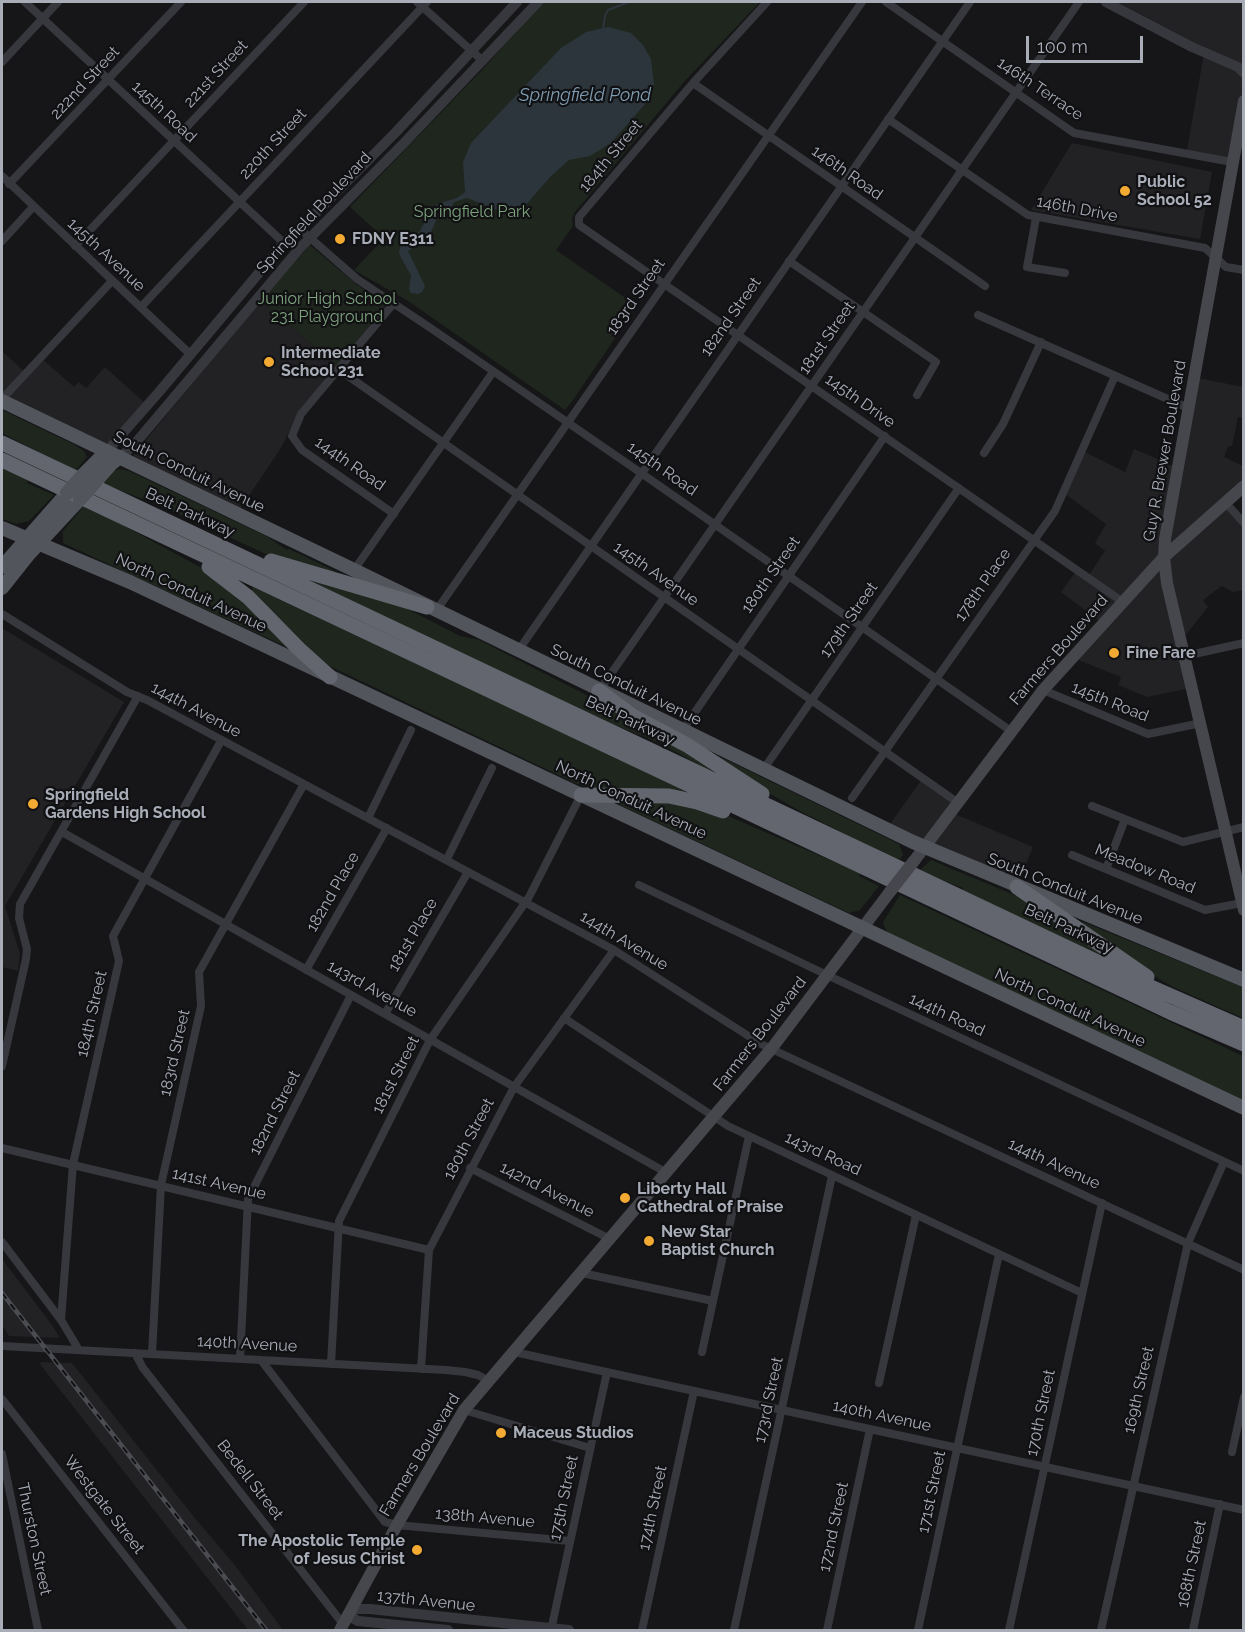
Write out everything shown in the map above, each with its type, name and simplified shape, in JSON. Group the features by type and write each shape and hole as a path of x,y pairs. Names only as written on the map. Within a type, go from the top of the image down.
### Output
{"highway":[{"name":"Belt Parkway","path":"2,443 166,529 821,848 1170,1012 1244,1044"},
{"name":"Belt Parkway","path":"2,460 166,529 812,827 1198,1009 1244,1028"},
{"path":"166,529 228,542 291,568 431,609"},
{"path":"166,529 231,582 330,677"},
{"path":"599,691 634,717 687,745 812,827"},
{"path":"581,795 660,796 687,799 821,848"},
{"path":"1017,887 1132,967 1198,1009"}],"main road":[{"name":"Guy R. Brewer Boulevard","path":"1243,906 1167,583 1164,557 1165,539 1244,101"},
{"name":"South Conduit Avenue","path":"2,400 924,848 1244,980"},
{"name":"Springfield Boulevard","path":"2,588 34,540 90,478 106,451"},
{"name":"Springfield Boulevard","path":"90,478 120,457"},
{"name":"Farmers Boulevard","path":"343,1623 464,1410 772,1048 1043,690 1164,557 1244,486"},
{"name":"North Conduit Avenue","path":"2,528 130,582 1244,1108"},
{"name":"Springfield Boulevard","path":"2,567 34,540"}],"street":[{"name":"145th Road","path":"25,2 284,243"},
{"path":"2,62 58,2"},
{"name":"222nd Street","path":"9,184 182,2"},
{"name":"221st Street","path":"75,246 304,2"},
{"name":"Springfield Boulevard","path":"106,451 191,355 284,243 356,173 518,2"},
{"name":"Springfield Boulevard","path":"120,457 133,446 300,248 538,2"},
{"name":"184th Street","path":"579,225 579,217 693,83 767,2"},
{"name":"183rd Street","path":"431,609 517,495 862,2"},
{"name":"146th Terrace","path":"885,2 1074,133 1232,162"},
{"name":"182nd Street","path":"518,651 970,2"},
{"name":"181st Street","path":"599,691 1079,2"},
{"path":"1106,2 1121,5 1238,67 1244,73"},
{"path":"422,3 483,61"},
{"name":"220th Street","path":"141,307 422,3"},
{"name":"146th Road","path":"693,83 914,239 985,286"},
{"name":"146th Drive","path":"888,119 1028,215 1205,248 1226,267 1244,270"},
{"name":"145th Avenue","path":"2,176 191,355"},
{"path":"2,241 33,207"},
{"path":"1036,218 1028,267 1065,273"},
{"name":"145th Drive","path":"579,225 1123,602"},
{"name":"145th Road","path":"300,228 357,279 568,422 1011,731"},
{"path":"789,261 936,362 917,395"},
{"path":"2,400 112,281"},
{"path":"338,369 394,303"},
{"path":"978,315 1188,408"},
{"path":"984,453 1003,424 1041,342"},
{"name":"145th Avenue","path":"338,369 957,802"},
{"name":"144th Road","path":"338,369 301,414 292,436 302,450 394,514"},
{"path":"354,570 493,372"},
{"name":"178th Place","path":"852,798 1054,511 1115,376"},
{"name":"180th Street","path":"682,731 885,436"},
{"name":"179th Street","path":"763,770 959,488"},
{"path":"1225,502 1244,523"},
{"name":"144th Avenue","path":"2,614 127,692 447,859 614,950 761,1044 1244,1270"},
{"path":"1185,656 1244,643"},
{"name":"145th Road","path":"1043,690 1148,734 1201,723"},
{"path":"2,1066 26,959 27,948 19,918 20,904 138,696"},
{"path":"368,818 411,730"},
{"name":"184th Street","path":"61,1320 73,1164 119,961 113,936 221,741"},
{"path":"447,859 492,768"},
{"name":"183rd Street","path":"152,1354 160,1185 201,1006 199,972 304,784"},
{"name":"181st Street","path":"331,1364 339,1221 430,1040 525,903 581,795"},
{"path":"1092,806 1183,842 1244,827"},
{"path":"1106,869 1125,819"},
{"name":"182nd Place","path":"306,970 387,828"},
{"name":"143rd Avenue","path":"62,832 667,1173"},
{"name":"Meadow Road","path":"1072,855 1206,910 1243,906"},
{"name":"181st Place","path":"385,1014 468,872"},
{"name":"144th Road","path":"639,885 1244,1171"},
{"name":"180th Street","path":"421,1369 429,1250 514,1087 614,950"},
{"name":"182nd Street","path":"240,1359 248,1199 351,995"},
{"name":"143rd Road","path":"564,1018 715,1117 749,1136 1082,1293"},
{"path":"702,1352 749,1136"},
{"name":"141st Avenue","path":"2,1148 429,1250"},
{"name":"169th Street","path":"1101,1630 1188,1243 1224,1162"},
{"name":"142nd Avenue","path":"470,1168 610,1239"},
{"name":"173rd Street","path":"734,1630 832,1176"},
{"name":"170th Street","path":"1010,1630 1102,1203"},
{"path":"879,1383 916,1215"},
{"path":"2,1242 61,1320 78,1350"},
{"name":"171st Street","path":"918,1630 999,1254"},
{"path":"582,1273 713,1301"},
{"name":"140th Avenue","path":"2,1346 465,1372 489,1381"},
{"name":"140th Avenue","path":"514,1352 1244,1510"},
{"name":"Bedell Street","path":"135,1353 143,1368 343,1623"},
{"path":"261,1360 385,1522 397,1525"},
{"name":"175th Street","path":"551,1630 607,1372"},
{"name":"174th Street","path":"642,1630 694,1391"},
{"path":"1232,1452 1244,1396"},
{"name":"Westgate Street","path":"2,1399 183,1630"},
{"path":"464,1410 590,1448"},
{"name":"172nd Street","path":"827,1630 870,1429"},
{"name":"Thurston Street","path":"2,1454 38,1630"},
{"name":"168th Street","path":"1193,1630 1220,1504"},
{"name":"138th Avenue","path":"397,1525 570,1541"},
{"name":"137th Avenue","path":"343,1623 356,1610 370,1609 487,1626 569,1630"},
{"name":"137th Avenue","path":"343,1623 358,1620 448,1630"}],"shaded area":[{"path":"1118,2 1243,2 1244,142 1239,160 1187,150 1205,48"},
{"name":"Public School 52","path":"1072,143 1212,172 1200,239 1031,210"},
{"path":"260,301 338,366 301,408 281,448 240,509 133,456"},
{"path":"2,351 26,373 41,358 74,387 79,382 86,388 105,367 147,405 107,444 2,395"},
{"path":"1193,377 1243,387 1243,418 1238,417 1232,446 1228,446 1224,457 1243,466 1243,484 1223,502 1243,526 1243,590 1233,592 1222,586 1203,600 1208,607 1180,642 1191,688 1147,697 1118,685 1121,677 1071,657 1102,623 1061,592 1076,571 1087,578 1105,551 1095,543 1106,524 1064,493 1083,451 1125,472 1134,449 1176,467"},
{"name":"Springfield Gardens High School","path":"2,628 124,702 5,906 20,954 18,971 2,967"},
{"path":"922,779 955,803 948,811 1033,847 1018,884 888,827"},
{"path":"2,1259 60,1338 9,1336 2,1325"},
{"path":"39,1363 72,1363 234,1564 283,1630 248,1630"}],"green space":[{"name":"Springfield Park","path":"543,2 760,2 683,83 575,212 572,219 573,226 556,250 637,306 565,410 408,301 354,270 384,238 350,207 483,69"},
{"name":"Junior High School 231 Playground","path":"310,245 356,284 387,304 338,366 260,301"},
{"path":"2,410 73,444 84,451 87,457 75,471 2,433"},
{"path":"2,467 28,479 27,483 54,495 29,521 16,524 2,519"},
{"path":"115,470 129,471 266,536 287,550 335,571 333,575 268,555 159,505 103,484"},
{"path":"83,507 117,522 224,580 289,648 63,543 63,531"},
{"path":"305,576 400,605 460,636 479,640 645,725 712,768 711,772 660,743 615,725 305,580"},
{"path":"253,587 697,796 594,790 575,783 321,662 251,592"},
{"path":"702,748 899,844 903,855 898,861 798,810 755,785"},
{"path":"622,799 668,800 728,816 860,873 859,876 879,886 860,910 849,913 620,805"},
{"path":"931,860 1024,899 1100,953 962,890 963,888 919,871"},
{"path":"900,895 1243,1056 1243,1101 890,934 883,922"},
{"path":"1083,922 1242,987 1243,1018 1173,987 1141,968 1081,924"}],"water":[{"name":"Springfield Pond","path":"608,27 631,33 643,45 651,59 654,85 645,104 611,143 590,156 569,160 551,176 523,208 505,213 467,198 454,202 449,211 438,216 431,232 423,241 408,251 425,286 418,294 411,293 409,289 411,275 399,252 401,244 420,231 437,204 457,198 465,192 463,162 471,143 561,48 586,32"}],"waterway":[{"path":"603,29 608,10 629,2"}],"railway":[{"path":"2,1293 266,1630"}],"place":[{"name":"Public School 52","path":"1125,191"},
{"name":"FDNY E311","path":"340,239"},
{"name":"Intermediate School 231","path":"269,362"},
{"name":"Fine Fare","path":"1114,653"},
{"name":"Springfield Gardens High School","path":"33,804"},
{"name":"Liberty Hall Cathedral of Praise","path":"625,1198"},
{"name":"New Star Baptist Church","path":"649,1241"},
{"name":"Maceus Studios","path":"501,1433"},
{"name":"The Apostolic Temple of Jesus Christ","path":"417,1550"}]}
